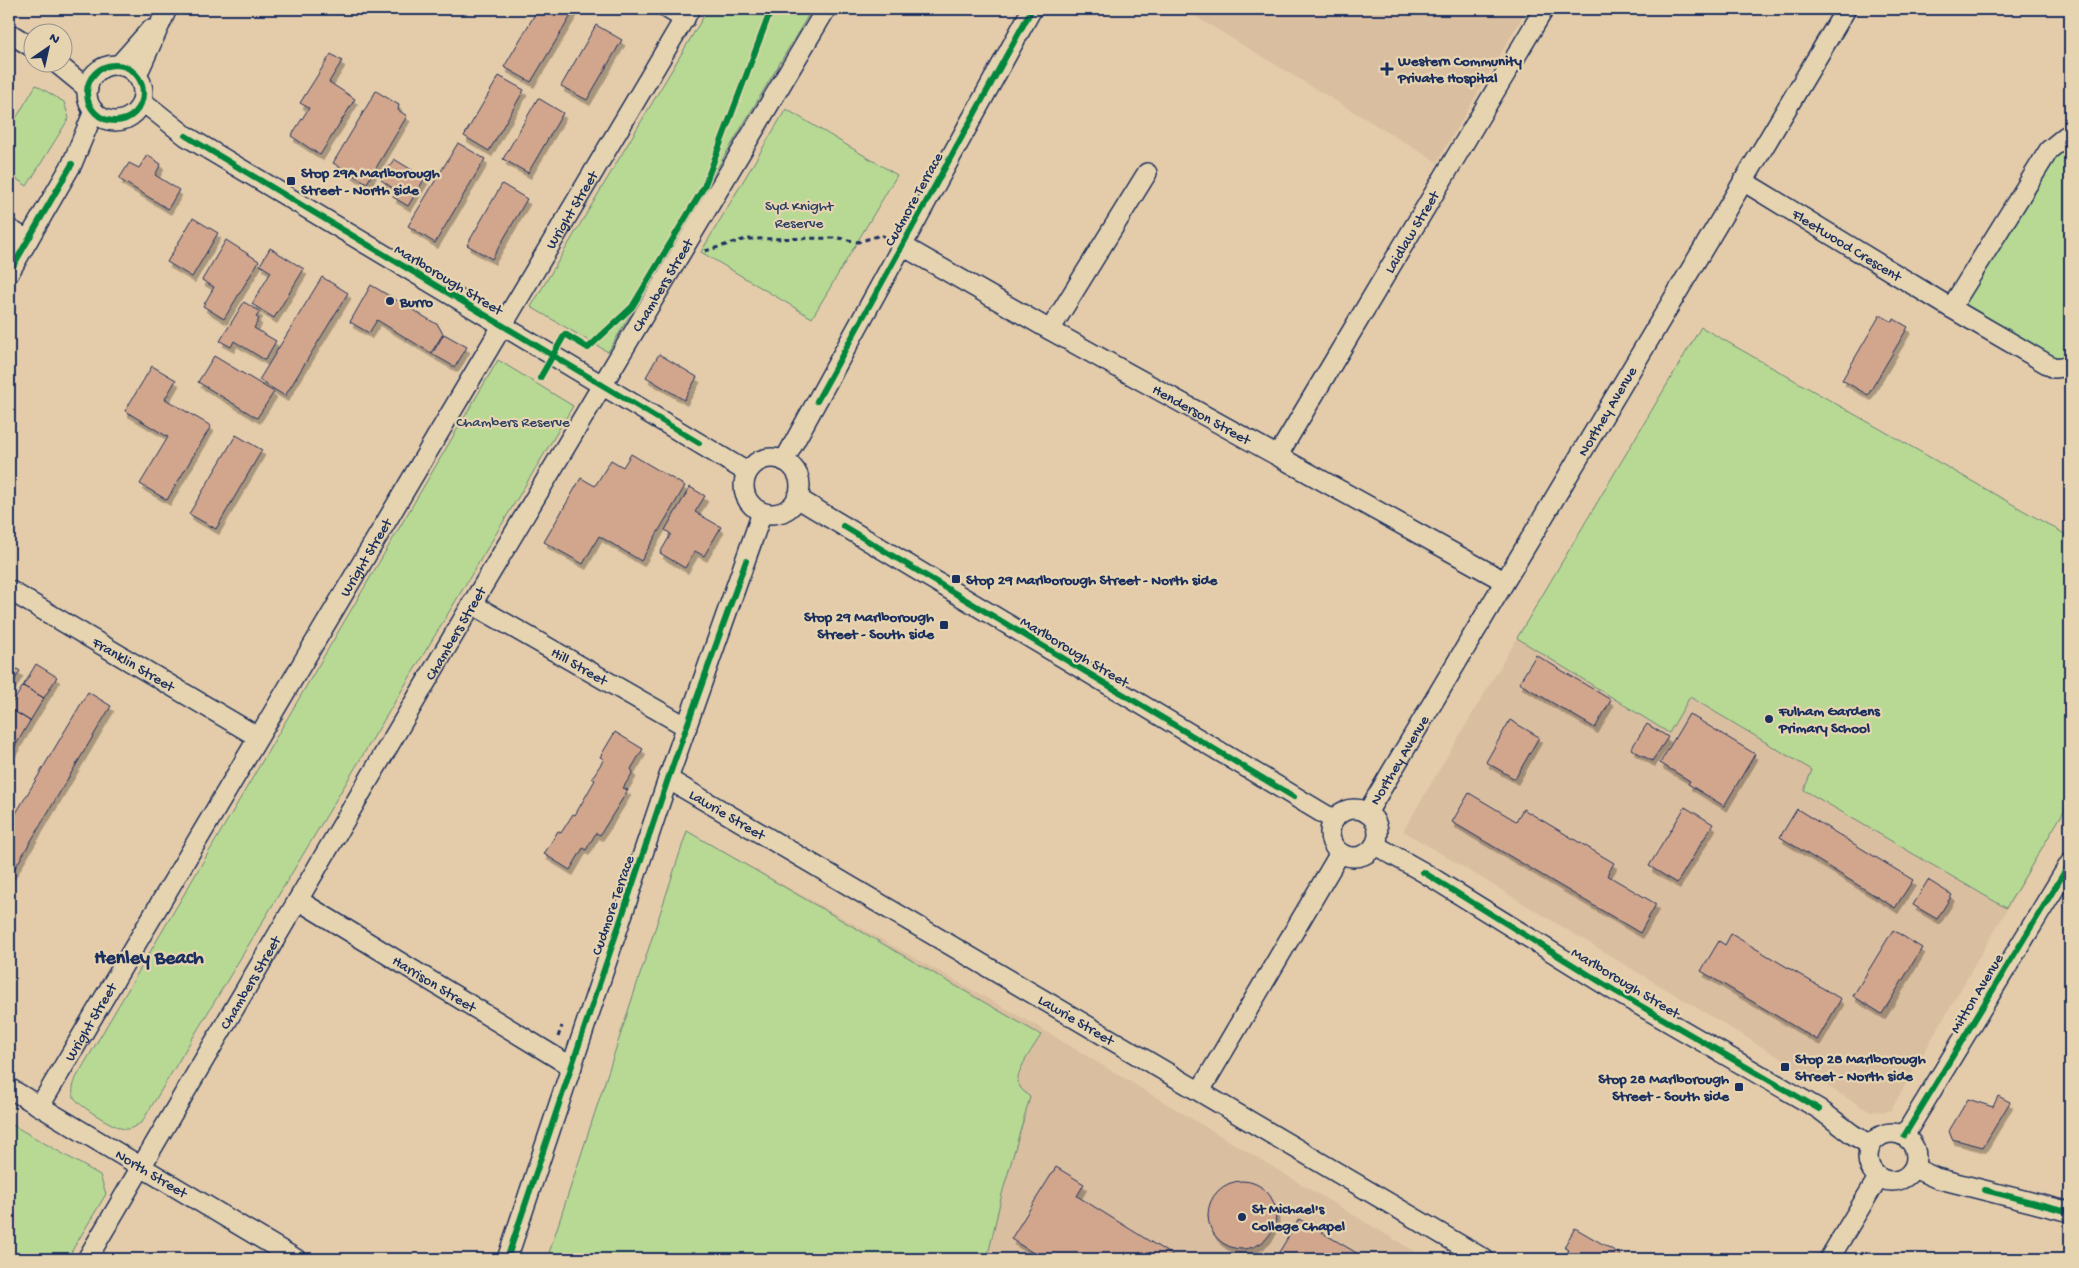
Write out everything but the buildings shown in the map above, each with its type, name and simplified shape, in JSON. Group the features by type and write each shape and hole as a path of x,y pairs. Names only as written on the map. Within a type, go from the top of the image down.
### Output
{"street":[{"path":"668,9 688,14"},
{"name":"Chambers Street","path":"87,1259 686,242 826,9"},
{"name":"Cudmore Terrace","path":"784,461 1032,9"},
{"name":"Laidlaw Street","path":"1278,455 1544,9"},
{"name":"Northey Avenue","path":"1367,814 1846,9"},
{"path":"119,65 165,12"},
{"path":"137,75 165,12"},
{"name":"Wright Street","path":"40,1106 688,14"},
{"path":"9,33 22,41"},
{"path":"110,65 119,65 130,69 137,75 143,88 142,101 140,108 127,119 111,121 100,117 94,111 87,98 91,82 99,69 110,65"},
{"path":"72,69 91,82"},
{"path":"72,71 91,82"},
{"name":"Marlborough Street","path":"142,101 186,136 747,472"},
{"path":"9,273 72,164 94,111"},
{"name":"Marlborough Street","path":"131,116 186,136"},
{"path":"72,164 111,121"},
{"path":"1952,308 2048,150 2066,136 2070,137"},
{"path":"1050,330 1148,173"},
{"name":"Fleetwood Crescent","path":"1743,181 2054,368 2070,366"},
{"path":"9,229 28,240"},
{"name":"Henderson Street","path":"901,245 1050,330 1504,581"},
{"path":"767,458 784,461 797,473 800,482 798,498 784,512 772,515 762,513 748,502 744,491 744,478 747,472 756,462 767,458"},
{"name":"Marlborough Street","path":"798,498 1334,820"},
{"name":"Cudmore Terrace","path":"507,1259 668,779 762,513"},
{"name":"Franklin Street","path":"9,590 258,738"},
{"name":"Hill Street","path":"472,604 687,727"},
{"name":"Lawrie Street","path":"668,779 1484,1259"},
{"path":"1351,810 1367,814 1375,823 1378,831 1375,845 1363,855 1354,857 1340,853 1333,846 1330,836 1334,820 1342,813 1351,810"},
{"name":"Marlborough Street","path":"1375,845 1431,877 1615,991 1819,1109 1870,1145"},
{"path":"1200,1091 1340,853"},
{"name":"Mitton Avenue","path":"1904,1136 2070,862"},
{"name":"Harrison Street","path":"298,900 572,1066"},
{"name":"North Street","path":"9,1088 296,1259"},
{"path":"1887,1133 1904,1136 1910,1141 1916,1154 1914,1168 1902,1180 1892,1182 1878,1178 1871,1171 1867,1162 1870,1145 1878,1137 1887,1133"},
{"path":"1914,1168 1930,1176 2070,1212"},
{"path":"1830,1259 1878,1178"}],"path":[{"path":"686,242 701,252 746,239 839,238 858,242 881,235 901,245"}],"shaded area":[{"name":"Western Community Private Hospital","path":"1183,9 1527,9 1437,162"},
{"name":"Fulham Gardens Primary School","path":"1701,327 2070,537 2070,801 1890,1111 1870,1112 1403,831"},
{"path":"687,831 1035,1025 1427,1259 547,1259"}],"green space":[{"path":"708,9 812,9 608,352 531,307"},
{"path":"36,85 64,102 69,118 27,186 9,174 9,130"},
{"name":"Syd Knight Reserve","path":"786,109 897,175 812,318 701,252"},
{"path":"2070,142 2070,359 2056,360 1959,305 2053,154"},
{"path":"1701,327 2070,537 2070,801 2006,908 1804,790 1812,770 1690,697 1669,733 1517,638"},
{"name":"Chambers Reserve","path":"498,360 573,406 142,1122 134,1127 124,1129 97,1116 74,1097 73,1087 76,1078"},
{"path":"687,831 1041,1035 1018,1077 1020,1086 1030,1097 1002,1194 988,1255 989,1259 547,1259"},
{"path":"9,1123 100,1175 106,1194 67,1259 9,1259"}],"cycle path":[{"path":"540,378 565,334 588,348 632,307 704,187 767,20 773,9"},
{"path":"817,401 1032,9"},
{"path":"110,65 120,65 135,73 141,82 143,93 141,104 135,113 120,121 110,121 99,116 92,109 87,98 87,88 92,77 99,70 110,65"},
{"path":"186,136 699,443"},
{"path":"9,273 72,164"},
{"path":"843,526 1294,797"},
{"path":"507,1259 668,779 746,561"},
{"path":"1904,1136 2070,863"},
{"path":"1423,872 1615,991 1819,1109"},
{"path":"1985,1190 2070,1212"}],"place":[{"name":"Western Community Private Hospital","path":"1387,69"},
{"name":"Stop 29A Marlborough Street - North side","path":"291,181"},
{"name":"Burro","path":"390,301"},
{"name":"Stop 29 Marlborough Street - North side","path":"956,579"},
{"name":"Stop 29 Marlborough Street - South side","path":"944,625"},
{"name":"Fulham Gardens Primary School","path":"1769,719"},
{"name":"Stop 28 Marlborough Street - North side","path":"1785,1067"},
{"name":"Stop 28 Marlborough Street - South side","path":"1739,1087"},
{"name":"St Michael's College Chapel","path":"1242,1217"}],"district":[{"name":"Henley Beach","path":"149,956"}]}
